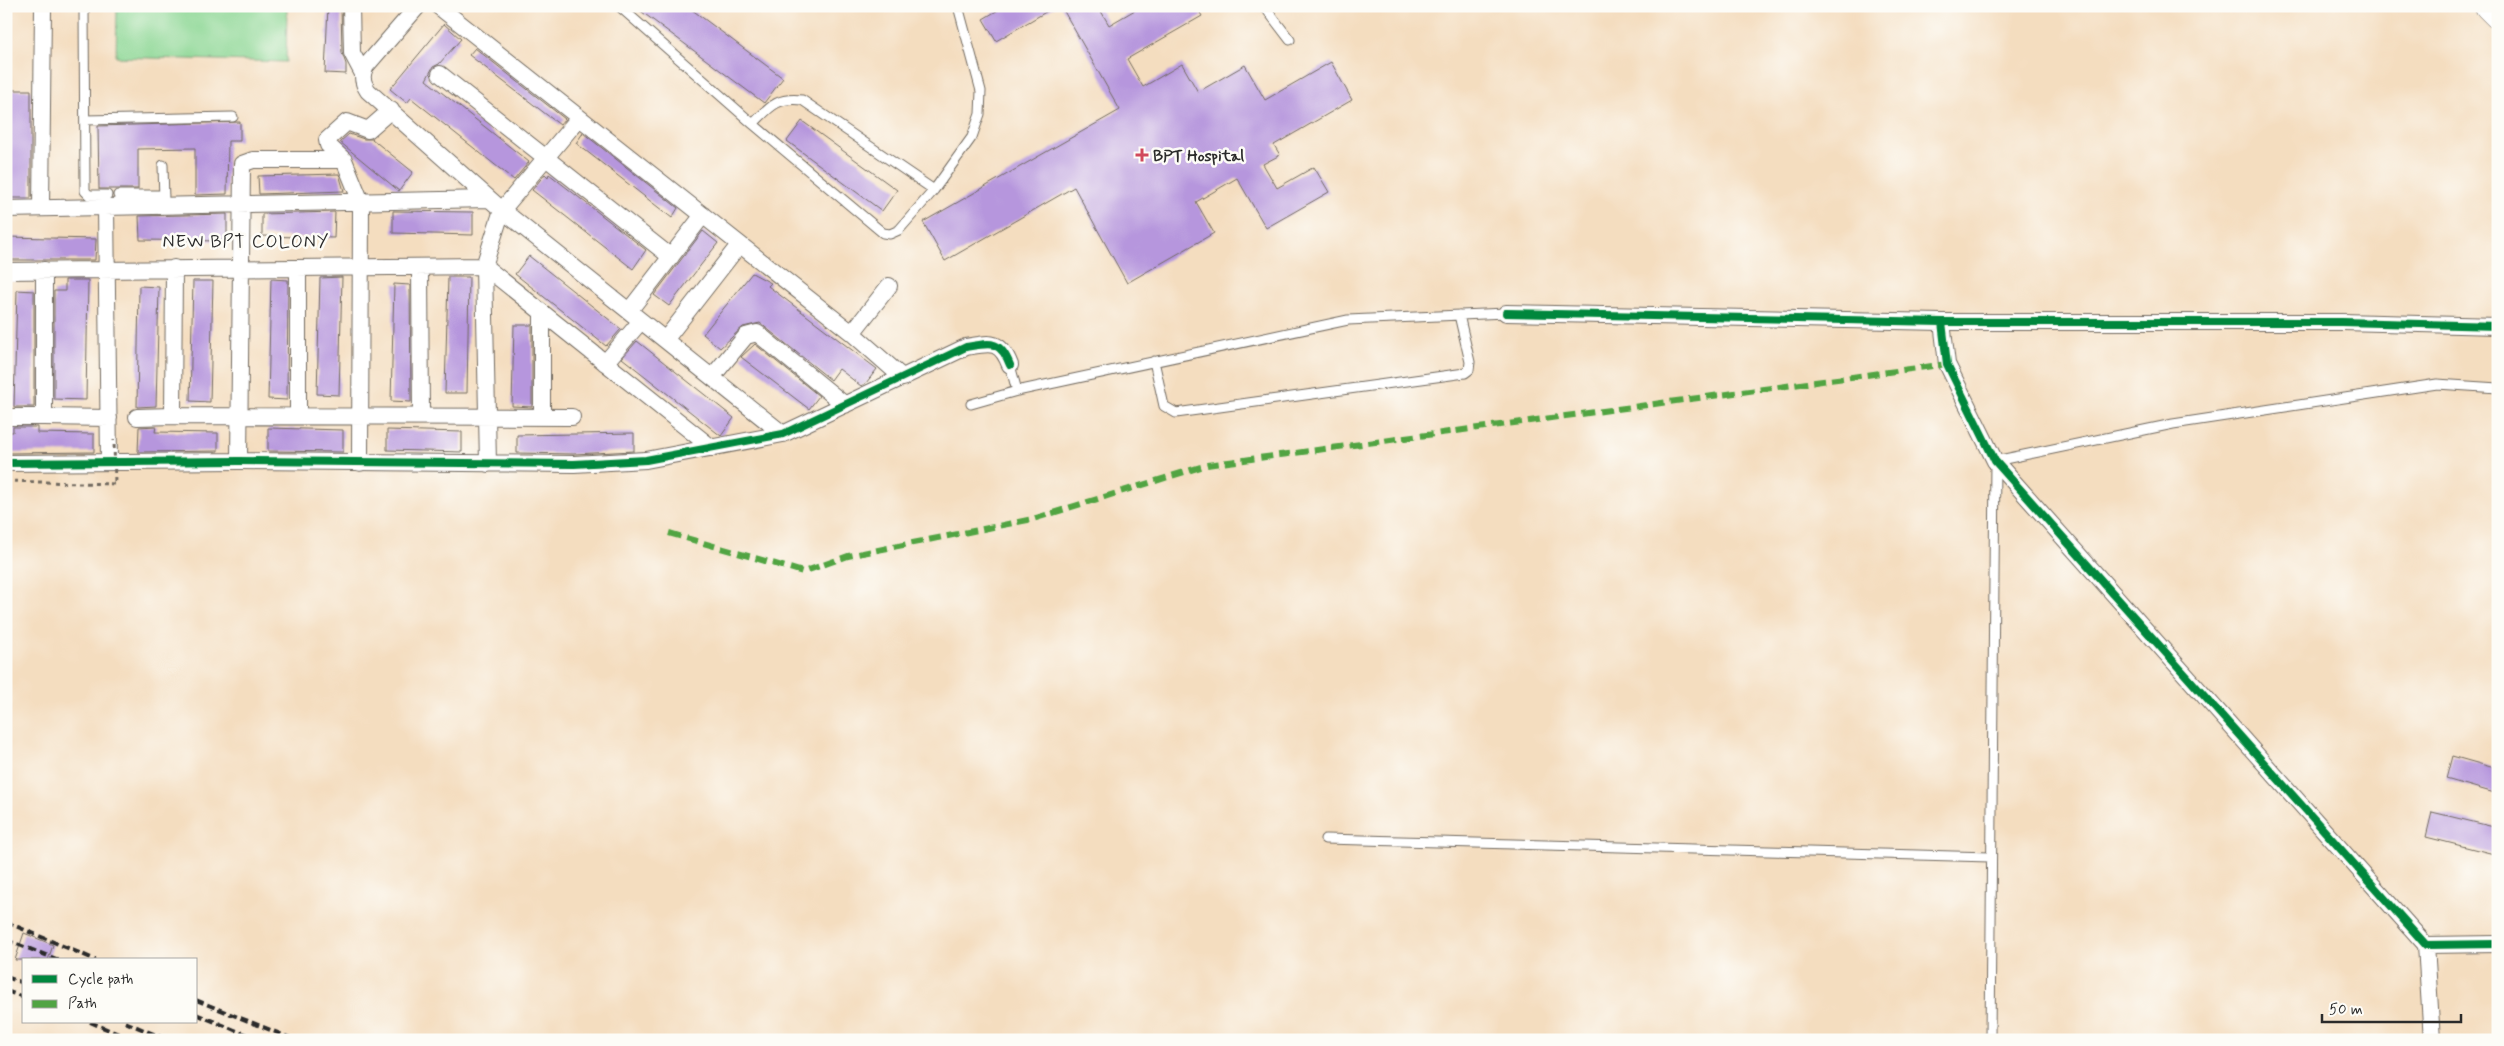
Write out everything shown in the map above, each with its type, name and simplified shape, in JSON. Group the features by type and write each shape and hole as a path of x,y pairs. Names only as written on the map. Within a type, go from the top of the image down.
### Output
{"highway":[{"path":"2489,6 2498,15"}],"street":[{"path":"41,208 43,6"},
{"path":"351,6 352,53 362,72 362,80 368,91 502,210 783,434"},
{"path":"362,72 418,6"},
{"path":"438,6 852,333 903,378"},
{"path":"440,74 671,257"},
{"path":"360,463 363,267 361,202 344,160 328,145 327,140 347,122 366,130 371,129 390,110"},
{"path":"488,464 484,266 502,210 580,118"},
{"path":"239,461 240,204 242,164 247,161 344,160"},
{"path":"106,199 110,462"},
{"path":"6,209 41,208 106,199 240,204 489,199"},
{"path":"605,363 671,257 702,215"},
{"path":"665,340 740,245"},
{"path":"6,271 484,266 712,448"},
{"path":"420,267 421,416"},
{"path":"173,416 174,268"},
{"path":"298,268 298,416"},
{"path":"44,270 44,417"},
{"path":"852,333 888,286"},
{"path":"542,312 542,417"},
{"path":"1506,313 1942,322 2342,322 2498,326"},
{"path":"1942,322 1947,364 1995,462 2426,945 2432,1040"},
{"path":"712,377 746,336 757,333 845,405"},
{"path":"6,463 239,461 574,464 646,460 783,434 966,347 990,343 997,344 1006,355 1010,365"},
{"path":"6,417 109,418"},
{"path":"137,417 572,417"},
{"path":"2426,945 2498,944"}],"lane":[{"path":"84,6 85,191 89,195 106,199"},
{"path":"619,6 753,124 882,233 890,234 899,230 934,190 972,137 980,114 981,91 958,6"},
{"path":"1264,6 1290,40"},
{"path":"753,124 773,104 788,98 802,100 934,190"},
{"path":"84,120 233,117"},
{"path":"118,195 164,200 164,165"},
{"path":"971,404 1016,391 1348,320 1506,313"},
{"path":"1154,361 1164,406 1169,411 1176,413 1465,373 1469,370 1470,362 1459,315"},
{"path":"1010,365 1016,391"},
{"path":"1990,1040 1990,857 1995,462 2173,424 2437,384 2498,388"},
{"path":"1325,839 1990,857"}],"path":[{"path":"6,481 115,484 114,440"}],"green space":[{"path":"117,6 287,6 286,62 116,57"}],"building":[{"path":"328,6 341,6 342,53 346,64 346,74 325,73"},
{"path":"634,6 687,6 783,78 764,103"},
{"path":"1005,6 1056,6 996,41 983,19"},
{"path":"1061,6 1098,6 1109,25 1142,6 1196,6 1202,16 1127,59 1143,87 1182,64 1198,92 1245,65 1265,100 1331,62 1352,100 1274,145 1280,155 1263,164 1277,188 1314,167 1329,192 1266,228 1237,178 1196,202 1214,233 1127,283 1074,187 945,261 923,222 1120,110"},
{"path":"444,24 461,39 439,64 433,67 426,80 529,162 514,180 411,98 407,103 390,89"},
{"path":"475,48 565,119 560,125 469,55"},
{"path":"8,90 31,90 31,198 8,198"},
{"path":"802,121 897,190 882,211 787,141"},
{"path":"240,122 240,141 228,141 227,194 195,195 195,148 138,149 138,189 99,189 98,126"},
{"path":"583,133 678,208 672,218 576,143"},
{"path":"349,134 364,139 372,139 413,172 399,191 340,142"},
{"path":"339,174 344,191 259,194 258,176"},
{"path":"545,174 548,177 549,174 646,250 633,269 532,190"},
{"path":"393,211 473,212 473,235 393,233"},
{"path":"335,212 334,238 262,236 262,214"},
{"path":"227,214 227,241 140,240 139,216"},
{"path":"703,231 718,243 669,306 654,295"},
{"path":"6,237 96,239 95,260 6,260"},
{"path":"529,256 621,329 606,346 515,274"},
{"path":"752,273 771,283 768,286 877,369 866,383 861,386 839,369 831,380 760,323 743,327 720,348 703,334"},
{"path":"342,277 339,395 317,394 320,278"},
{"path":"448,277 469,277 467,393 445,393"},
{"path":"271,279 288,280 287,400 268,399"},
{"path":"65,280 88,280 86,400 54,399 54,291 65,291"},
{"path":"193,281 213,281 210,402 190,401"},
{"path":"394,284 410,285 411,402 391,401"},
{"path":"139,286 159,287 156,406 137,407"},
{"path":"17,290 34,291 34,407 14,407"},
{"path":"514,325 532,325 532,407 512,406"},
{"path":"637,341 734,418 721,436 622,358"},
{"path":"755,344 819,396 809,409 741,357"},
{"path":"156,426 155,432 218,433 218,451 138,452 139,427"},
{"path":"13,427 37,427 37,433 94,434 94,452 6,453 6,432 13,432"},
{"path":"268,428 343,430 343,452 268,451"},
{"path":"387,430 462,432 462,452 387,450"},
{"path":"634,433 634,451 574,454 517,453 517,435"},
{"path":"2452,756 2498,769 2498,794 2446,779"},
{"path":"2432,812 2498,828 2498,855 2426,837"},
{"path":"24,933 53,945 49,958 22,958 22,960 15,960"}],"railway":[{"path":"6,922 91,958"},
{"path":"6,940 54,958"},
{"path":"6,977 22,982"},
{"path":"6,991 22,996"},
{"path":"198,1001 295,1040"},
{"path":"198,1015 259,1040"},
{"path":"95,1024 133,1040"},
{"path":"130,1024 168,1040"}],"marked path":[{"path":"669,533 803,572 848,556 1033,519 1207,465 1947,364"}],"cycle path":[{"path":"1506,313 1942,322 2342,322 2498,326"},
{"path":"1942,322 1947,364 1995,461 2426,945 2498,944"},
{"path":"6,463 239,461 574,464 646,460 783,434 966,347 982,344 998,347 1010,365"}],"place":[{"name":"BPT Hospital","path":"1142,155"}],"district":[{"name":"NEW BPT COLONY","path":"246,241"}]}
